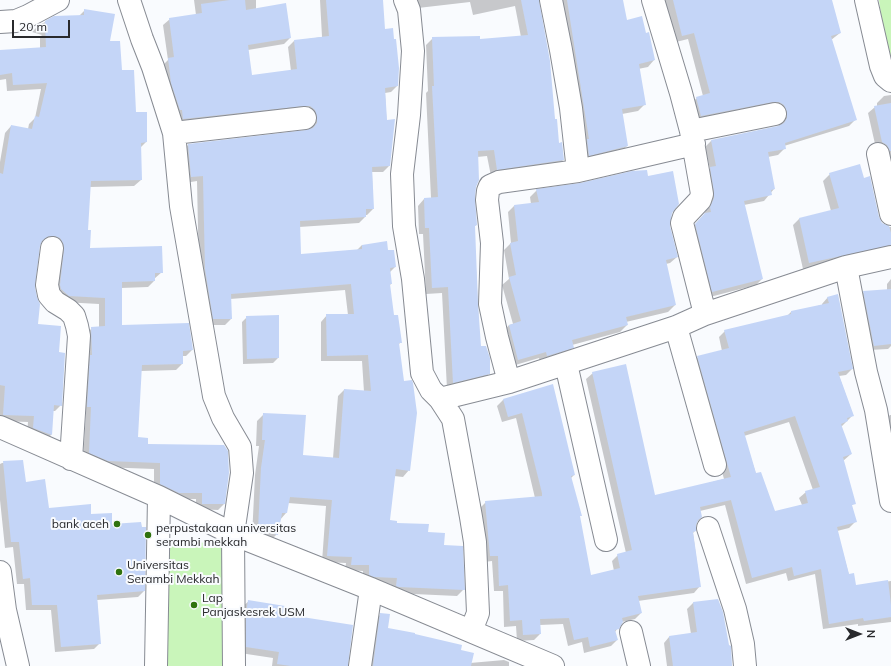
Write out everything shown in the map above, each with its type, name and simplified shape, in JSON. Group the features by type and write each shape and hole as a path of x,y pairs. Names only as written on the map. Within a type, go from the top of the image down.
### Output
{"street":[{"path":"0,22 16,21 58,0"},
{"path":"129,0 174,132 181,206 214,396 223,418 240,447 242,473 233,534 234,666"},
{"path":"405,0 409,10 413,52 409,115 402,174 404,226 413,279 422,373 431,390 440,399 453,419 474,536 478,613 471,631"},
{"path":"551,0 576,139 578,172"},
{"path":"653,0 692,137 702,194 700,200 684,217 682,224 705,314"},
{"path":"866,0 881,66 885,76 891,81"},
{"path":"509,382 490,304 492,243 487,200 490,186 499,182 578,172 692,137 775,114"},
{"path":"174,132 305,118"},
{"path":"878,154 891,214"},
{"path":"52,248 47,285 49,295 55,302 68,310 74,316 78,326 79,336 71,459"},
{"path":"440,399 509,382 566,364 676,326 705,314 846,268 891,256"},
{"path":"846,268 866,372 876,410 889,475 891,501"},
{"path":"676,326 715,465"},
{"path":"566,364 606,540"},
{"path":"0,427 159,497 233,534 371,589 553,666"},
{"path":"156,666 159,497"},
{"path":"708,528 735,609 743,644 745,666"},
{"path":"0,572 5,610 18,666"},
{"path":"360,666 371,589"},
{"path":"632,632 639,666"}],"green space":[{"path":"879,0 891,0 891,69 888,69"},
{"name":"Lap Panjaskesrek USM","path":"166,540 223,544 224,666 163,666"}],"building":[{"path":"230,0 245,0 246,10 286,3 291,38 248,45 252,75 297,69 294,40 329,36 326,0 383,0 385,29 393,28 394,39 396,39 399,68 398,86 385,88 387,120 395,119 390,166 372,167 374,209 366,209 366,217 300,221 301,254 362,249 362,245 387,241 388,250 394,250 396,267 390,268 392,284 390,284 394,315 398,315 402,343 399,343 404,381 412,380 417,413 410,471 396,469 390,520 397,521 397,523 429,524 428,532 445,533 444,545 463,546 465,590 399,587 396,586 397,578 374,577 369,575 369,565 351,565 352,557 327,556 332,500 290,497 287,513 282,513 278,535 258,530 261,468 265,440 262,440 263,413 306,415 303,455 339,458 344,389 371,391 368,355 327,356 326,314 354,314 351,284 231,294 232,319 213,319 205,269 203,176 191,177 188,144 306,130 313,128 317,123 315,110 310,106 183,119 182,110 180,110 171,83 168,58 174,57 169,18 202,13 201,4"},
{"path":"521,0 539,0 550,61 555,119 557,119 559,143 562,142 564,160 497,170 494,150 478,151 479,180 476,187 475,199 477,225 475,226 478,304 481,346 486,346 490,358 490,374 453,383 448,287 432,288 429,228 425,228 424,198 438,197 432,86 434,86 432,37 480,36 480,39 528,35"},
{"path":"567,0 623,0 627,20 642,16 646,33 649,32 655,60 639,64 646,105 622,109 628,146 589,156 587,139 589,139"},
{"path":"673,0 832,0 841,33 831,36 857,120 785,143 786,149 768,152 775,189 771,190 772,195 744,201 763,279 712,292 695,224 705,213 711,212 710,207 714,198 710,167 716,166 711,140 778,126 784,123 787,118 787,112 784,105 779,102 773,102 701,116 696,97 710,93 694,33 682,36"},
{"path":"84,9 115,14 110,41 120,41 122,70 134,70 136,112 147,112 147,142 141,143 142,180 91,181 88,230 91,230 90,248 162,246 163,273 155,273 155,281 122,282 122,325 189,323 193,350 183,351 183,364 142,365 138,437 148,438 148,444 224,445 228,451 229,473 225,504 202,504 202,493 179,493 160,484 160,463 108,461 89,453 91,407 87,407 90,355 92,355 91,327 105,326 105,298 69,296 61,289 60,285 64,249 60,238 54,236 47,237 42,241 40,246 35,287 40,304 38,324 61,326 59,352 65,353 62,406 54,405 52,435 33,428 34,416 3,415 5,386 0,385 0,173 3,174 11,125 32,129 35,116 39,117 47,83 13,85 12,73 0,75 0,50 46,47 45,21 54,16 84,15"},
{"path":"891,103 890,151 887,145 882,142 874,106"},
{"path":"860,164 864,178 870,176 879,217 882,223 889,226 891,233 891,245 809,263 799,218 839,208 829,173"},
{"path":"647,170 648,176 673,171 679,204 672,213 670,226 678,257 666,260 676,305 626,317 628,325 572,340 574,348 547,356 546,352 518,360 509,325 521,321 509,277 516,275 510,243 518,241 514,205 539,202 536,189 580,183 632,171"},
{"path":"891,289 891,344 874,346 863,291"},
{"path":"838,294 853,369 838,372 854,416 847,418 848,421 841,424 852,454 843,457 856,504 852,505 857,522 837,527 849,574 854,573 856,585 888,580 891,617 864,621 863,618 829,624 821,569 794,576 792,567 752,578 731,500 700,507 702,517 698,520 696,531 693,532 701,587 638,596 642,613 622,618 623,622 619,629 615,630 618,640 590,647 588,637 574,640 569,618 540,619 541,634 523,635 522,620 510,621 508,585 499,586 498,556 490,556 485,501 542,496 542,493 522,413 508,417 503,399 553,384 575,475 571,476 582,516 580,516 591,575 620,568 617,554 632,550 592,372 626,364 655,495 731,477 697,356 729,348 724,330 791,314 791,311 829,303 827,297","holes":["795,416 820,487 805,491 808,503 775,511 761,472 756,473 744,432"]},
{"path":"279,315 279,358 247,359 246,316"},
{"path":"23,460 26,482 45,479 49,508 91,504 91,514 112,513 112,524 141,522 142,527 146,527 145,591 97,595 101,644 61,647 57,605 32,605 30,578 23,579 19,542 11,542 3,461"},
{"path":"718,599 723,612 729,645 731,646 732,666 673,666 669,636 697,632 693,602"},
{"path":"248,600 285,606 283,614 353,625 348,666 291,666 277,664 279,652 246,647 246,614"},
{"path":"380,613 390,614 388,628 462,645 461,650 474,653 471,666 373,666"}],"place":[{"name":"bank aceh","path":"117,524"},
{"name":"perpustakaan universitas serambi mekkah","path":"148,535"},
{"name":"Universitas Serambi Mekkah","path":"119,572"},
{"name":"Lap Panjaskesrek USM","path":"194,605"}]}
